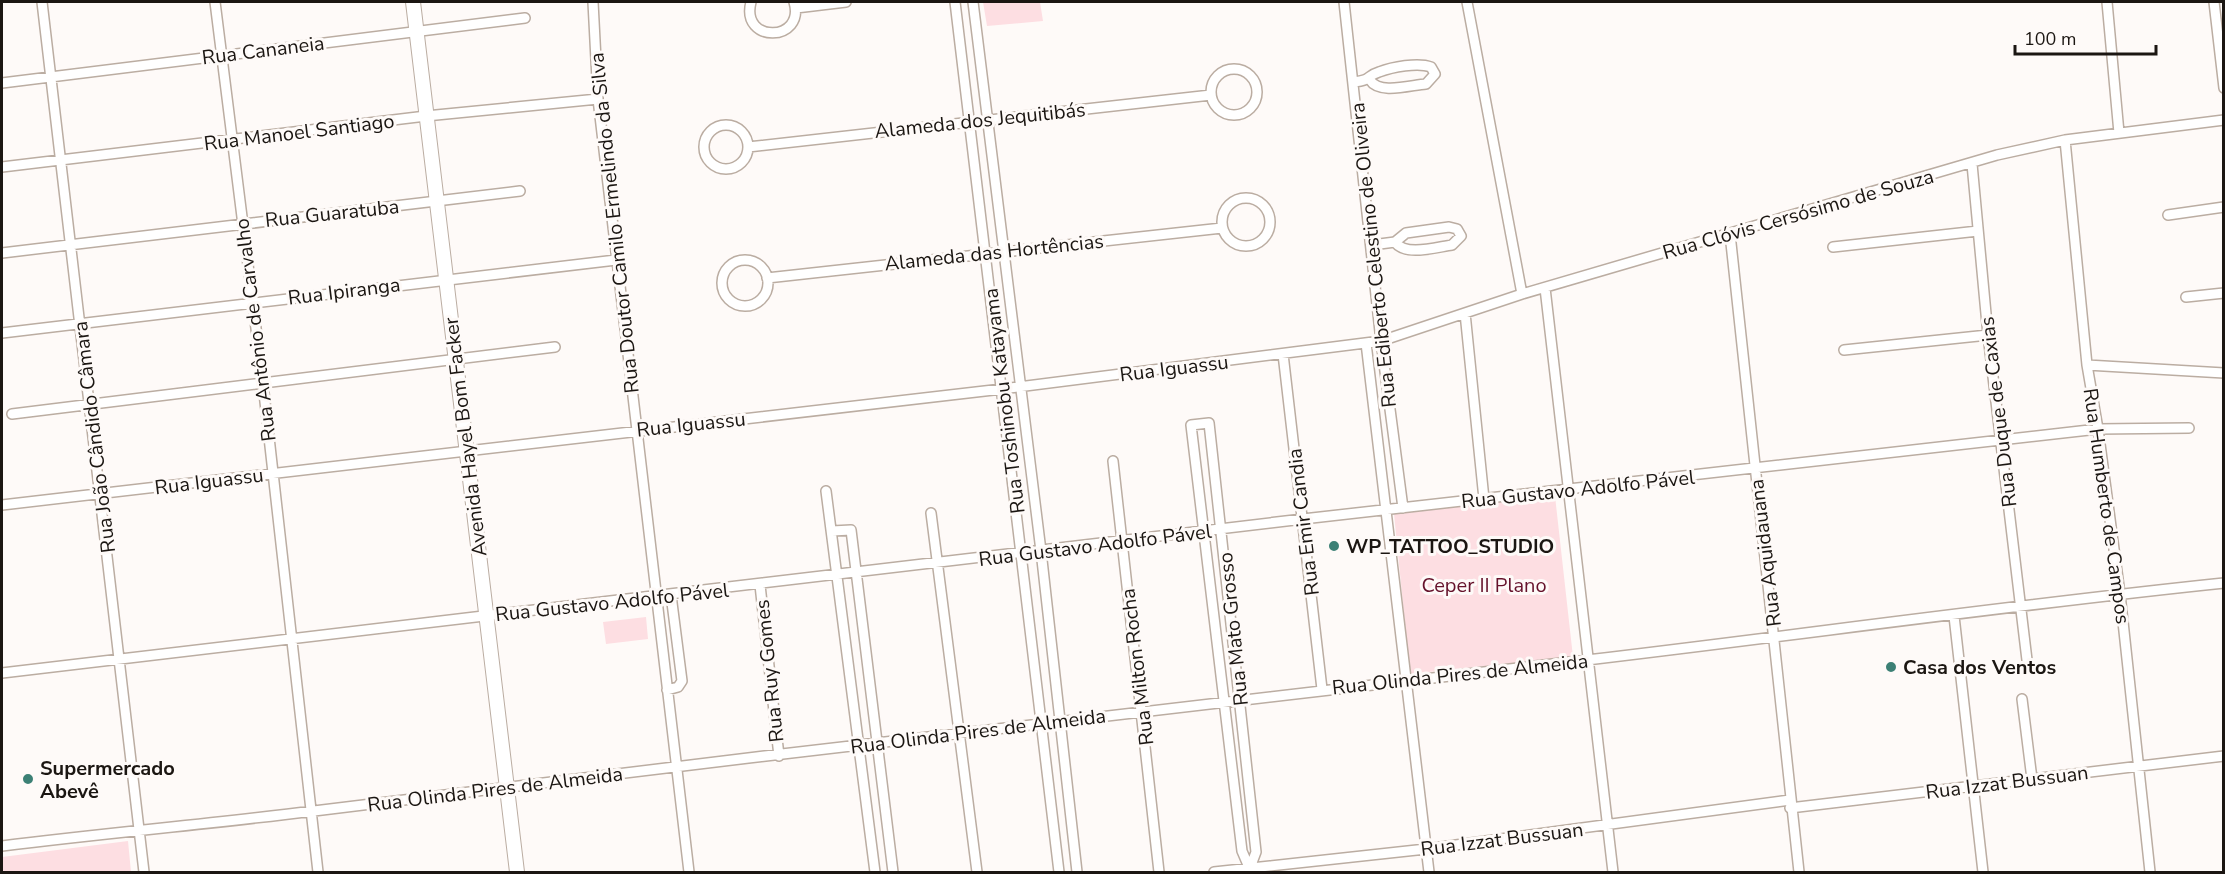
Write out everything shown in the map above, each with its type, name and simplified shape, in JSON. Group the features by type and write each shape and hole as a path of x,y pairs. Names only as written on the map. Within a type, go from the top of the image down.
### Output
{"street":[{"name":"Rua João Cândido Câmara","path":"42,2 73,244 80,323 144,873"},
{"name":"Rua Antônio de Carvalho","path":"215,2 263,384 318,873"},
{"name":"Avenida Hayel Bom Facker","path":"413,2 426,116 439,201 455,358 517,873"},
{"name":"Rua Doutor Camilo Ermelindo da Silva","path":"593,2 598,99 689,873"},
{"path":"751,2 751,18 754,24 766,33 781,32 788,28 795,15 795,4 846,2"},
{"name":"Rua Toshinobu Katayama","path":"955,2 1059,873"},
{"name":"Rua Toshinobu Katayama","path":"973,2 1041,552 1077,873"},
{"name":"Rua Ediberto Celestino de Oliveira","path":"1344,2 1381,341 1402,508"},
{"path":"1467,2 1522,294"},
{"path":"2108,2 2119,133"},
{"path":"2214,2 2223,88"},
{"name":"Rua Cananeia","path":"2,83 525,18"},
{"path":"1354,82 1370,80 1381,71 1423,65 1431,67 1435,74 1426,84 1381,88 1374,86 1370,80"},
{"path":"1232,70 1239,70 1251,78 1257,91 1252,106 1240,114 1224,113 1213,103 1211,95 1214,81 1224,72 1232,70"},
{"name":"Alameda dos Jequitibás","path":"748,147 1211,95"},
{"name":"Rua Manoel Santiago","path":"2,167 426,116 598,99"},
{"name":"Rua Clóvis Cersósimo de Souza","path":"1381,341 1522,294 1972,164 2064,140 2223,120"},
{"path":"725,125 739,129 747,140 748,147 743,161 731,169 723,169 710,162 704,149 707,135 712,129 725,125"},
{"name":"Rua Humberto de Campos","path":"2064,140 2086,365 2098,429 2120,594 2150,873"},
{"name":"Rua Duque de Caxias","path":"1972,164 1988,334 2027,660"},
{"name":"Rua Guaratuba","path":"2,253 520,191"},
{"path":"1247,197 1261,203 1269,216 1270,225 1263,240 1247,246 1231,241 1222,228 1223,213 1232,201 1239,198 1247,197"},
{"path":"2168,215 2223,207"},
{"path":"1372,244 1395,242 1406,233 1449,227 1456,229 1461,236 1452,245 1407,250 1400,248 1395,242"},
{"name":"Alameda das Hortências","path":"767,278 1003,250 1222,228"},
{"path":"1833,247 1977,231"},
{"name":"Rua Aquidauana","path":"1730,234 1799,873"},
{"name":"Rua Ipiranga","path":"2,333 616,260"},
{"path":"737,261 753,261 765,271 767,278 766,293 756,303 749,305 734,303 724,293 722,285 725,271 737,261"},
{"path":"1545,288 1613,873"},
{"path":"2186,297 2223,293"},
{"path":"1465,313 1484,499"},
{"path":"1844,350 1988,334"},
{"name":"Rua Iguassu","path":"2,504 1020,387 1381,341"},
{"name":"Rua Ediberto Celestino de Oliveira","path":"1366,343 1429,873"},
{"path":"12,414 555,346"},
{"name":"Rua Emir Candia","path":"1283,354 1322,689"},
{"path":"2086,365 2223,373"},
{"name":"Rua Mato Grosso","path":"1209,423 1241,698 1256,852 1250,870 1242,851 1191,425 1209,423"},
{"name":"Rua Gustavo Adolfo Pável","path":"2,673 1041,552 1303,519 2098,429 2189,428"},
{"name":"Rua Milton Rocha","path":"1113,461 1159,873"},
{"path":"1012,472 1030,470"},
{"path":"826,491 875,873"},
{"path":"931,513 977,873"},
{"path":"832,531 851,530 893,873"},
{"name":"Rua Olinda Pires de Almeida","path":"2,846 139,829 310,812 506,785 860,747 1223,700 1589,660 2223,583"},
{"name":"Rua Ruy Gomes","path":"760,585 779,756"},
{"path":"667,690 678,687 682,681 671,595"},
{"path":"1954,616 1975,786 1983,873"},
{"path":"2022,699 2032,779"},
{"name":"Rua Izzat Bussuan","path":"1214,873 1790,804 1975,786 2223,756"}],"green space":[{"path":"983,2 1040,2 1043,21 987,26"},
{"name":"Ceper II Plano","path":"1555,496 1573,657 1410,674 1394,514"},
{"path":"646,617 648,639 606,644 603,622"},
{"path":"128,841 131,872 2,872 2,857"}],"place":[{"name":"WP_TATTOO_STUDIO","path":"1334,546"},
{"name":"Casa dos Ventos","path":"1891,667"},
{"name":"Supermercado Abevê","path":"28,779"}]}
